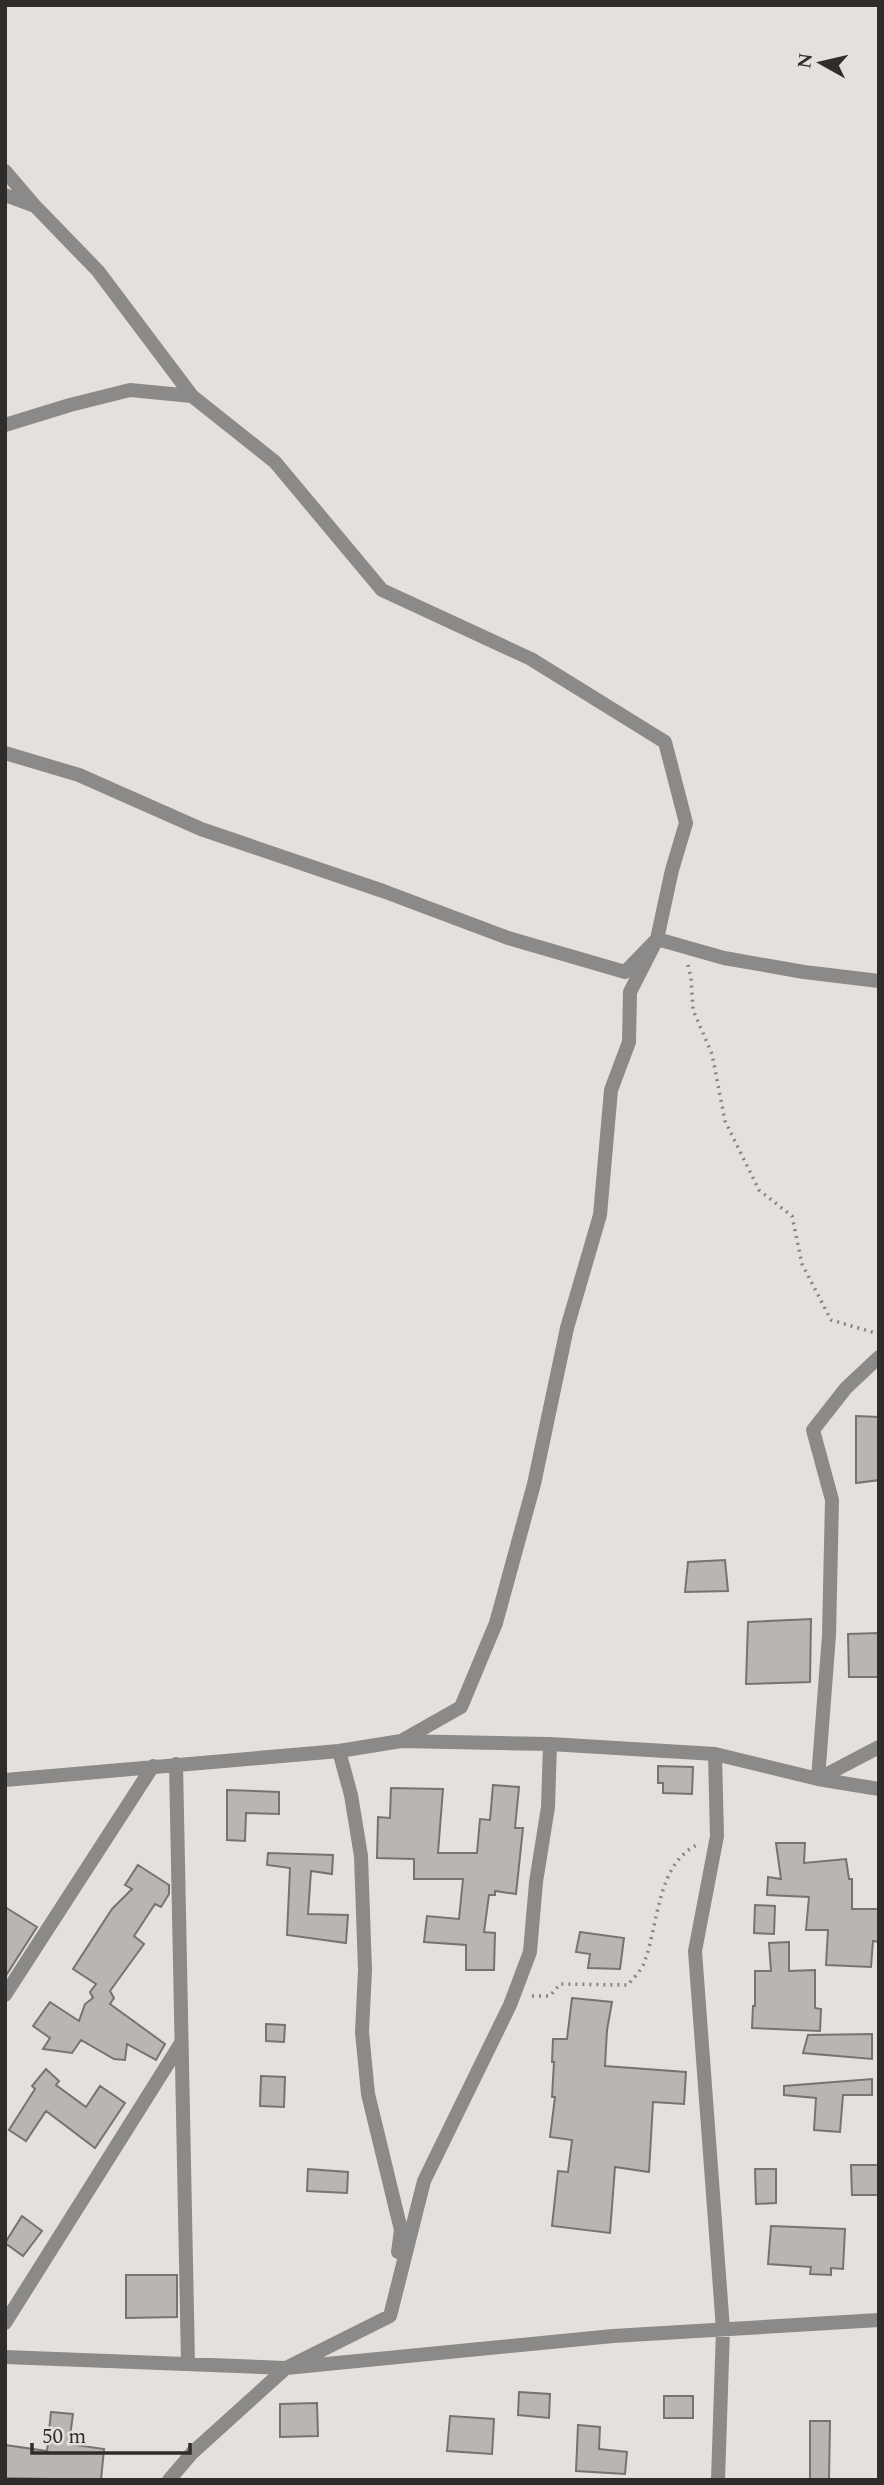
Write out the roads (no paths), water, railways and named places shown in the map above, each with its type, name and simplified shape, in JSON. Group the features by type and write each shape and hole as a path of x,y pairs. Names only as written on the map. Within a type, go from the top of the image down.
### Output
{"street":[{"path":"5,171 97,271 192,396 275,462 382,590 531,659 665,742 686,823 672,870 657,939 630,992 629,1042 611,1090 600,1215 567,1328 534,1483 496,1623 461,1707 401,1741"},
{"path":"5,195 35,206"},
{"path":"5,425 130,390 192,396"},
{"path":"5,752 79,775 201,829 383,891 508,938 625,972 657,939"},
{"path":"657,939 724,958 804,972 879,981"},
{"path":"818,1779 829,1635 832,1500 813,1430 846,1388 879,1357"},
{"path":"5,1780 339,1751 401,1741 550,1744 715,1754 818,1779 879,1788"},
{"path":"169,2480 192,2453 285,2368 390,2316 424,2181 510,2004 530,1952 536,1882 548,1807 550,1744"},
{"path":"818,1779 879,1747"},
{"path":"339,1751 351,1794 361,1856 365,1970 362,2032 368,2094 401,2230 390,2316"},
{"path":"715,1754 717,1836 695,1951 723,2329 718,2480"},
{"path":"176,1764 188,2363"},
{"path":"5,1995 153,1766"},
{"path":"5,2323 181,2043"},
{"path":"5,2357 285,2368 613,2336 879,2320"}]}
